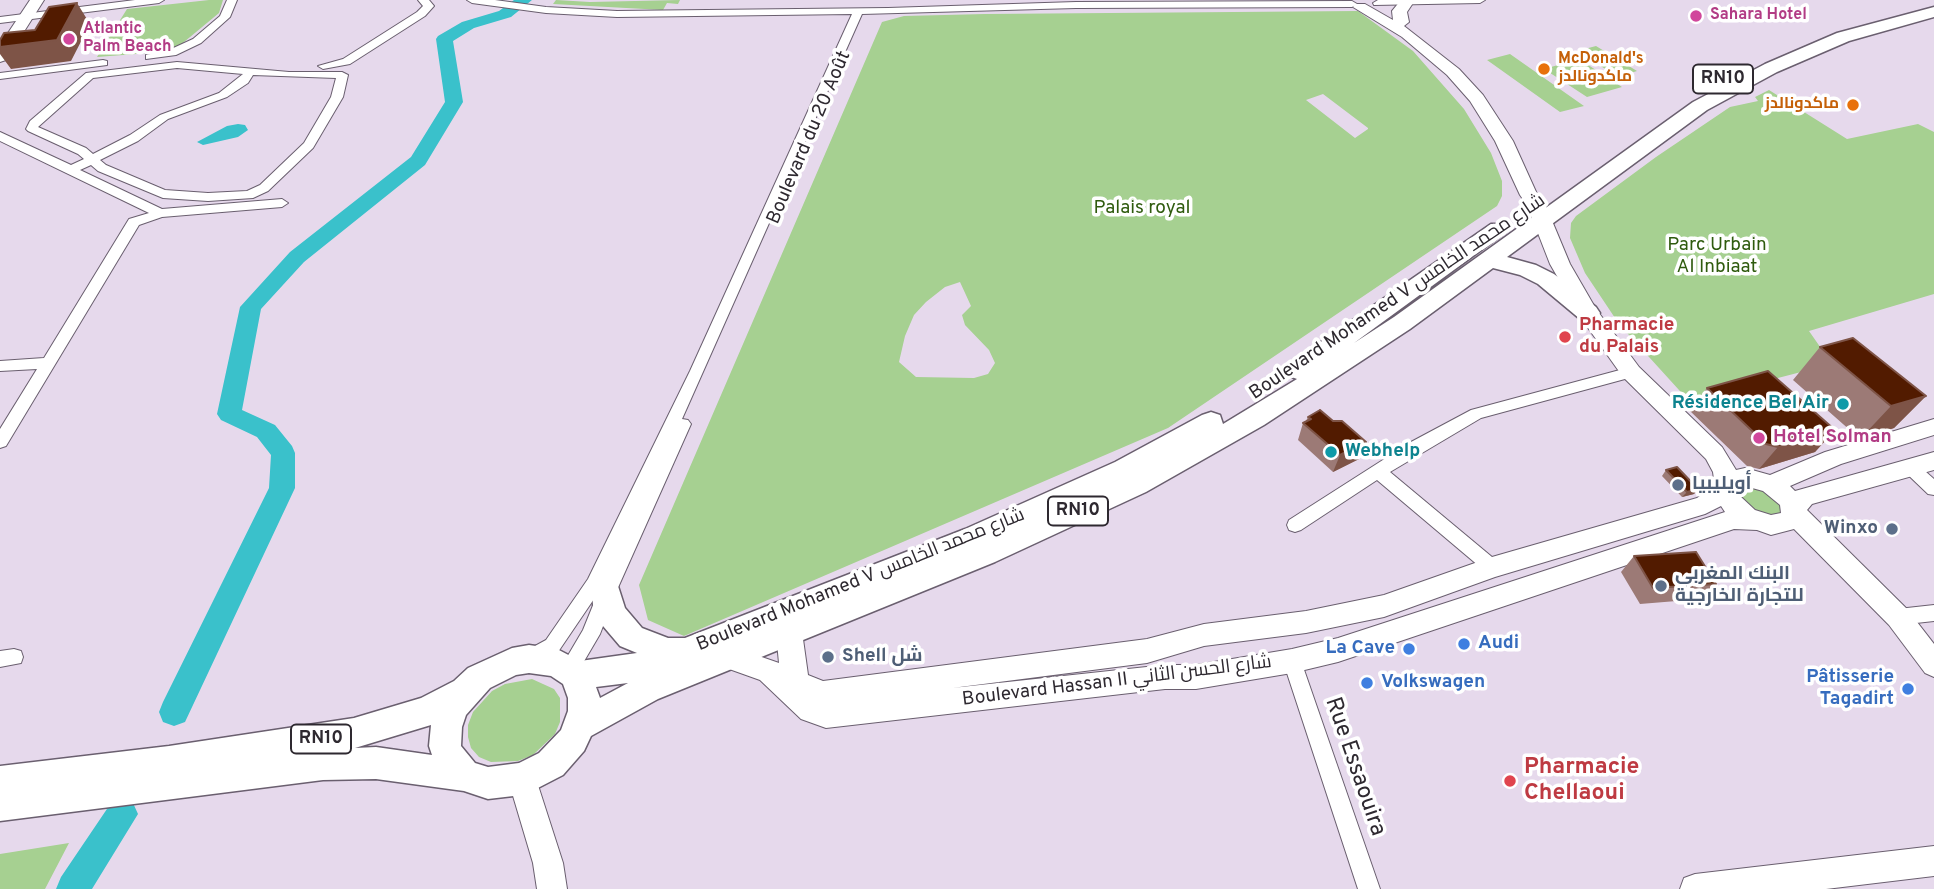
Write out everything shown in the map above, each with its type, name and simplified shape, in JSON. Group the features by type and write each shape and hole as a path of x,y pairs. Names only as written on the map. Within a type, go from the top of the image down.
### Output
{"main road":[{"name":"Boulevard Mohamed V شارع محمد الخامس","path":"581,724 647,690 985,554 1130,477 1264,412 1402,323 1488,259 1537,216 1686,99 1748,66 1817,36 1934,3"},
{"name":"Boulevard Mohamed V شارع محمد الخامس","path":"572,672 631,669 688,651 1130,477 1537,216 1700,106 1740,83 1843,37 1934,12"},
{"path":"1488,259 1528,270 1546,279 1588,313"},
{"path":"607,592 608,605 614,617 631,638 667,652 688,651"},
{"name":"RN10","path":"0,805 107,781 166,773 354,733 428,710 465,691 495,668 528,659 543,659 572,672"},
{"path":"572,672 584,698 581,724"},
{"name":"RN10","path":"464,775 452,762 445,746 446,727 453,708 465,691"},
{"name":"RN10","path":"166,773 350,763 425,768 464,775 488,783 522,779 537,773 563,753 581,724"},
{"name":"RN10","path":"0,782 107,781"}],"street":[{"path":"0,33 4,20 20,0"},
{"path":"0,57 37,0"},
{"path":"4,20 159,0"},
{"path":"0,76 158,56 181,50 198,41 222,20 232,0"},
{"path":"224,59 289,66 342,64 427,10 429,4 423,0"},
{"path":"472,0 546,10 617,14 1480,0"},
{"path":"1310,3 1328,0"},
{"path":"1401,22 1399,11 1409,1"},
{"path":"1366,3 1401,22 1450,61 1497,114 1536,186 1537,216"},
{"path":"1366,3 1408,34 1465,84 1496,126 1560,264 1588,313 1631,372 1705,443 1720,462 1732,504 1763,523 1839,559"},
{"path":"822,11 839,19 853,31 888,11"},
{"name":"Boulevard du 20 Août","path":"572,672 779,212 861,12"},
{"name":"Boulevard du 20 Août","path":"528,659 552,646 572,621 594,584 697,371 853,31"},
{"path":"177,65 181,60 181,50"},
{"path":"177,65 250,71 342,75 337,97 317,135 301,154 261,190 249,195 168,195 102,169 82,151 34,130 32,125 90,75 177,65"},
{"path":"69,171 140,135 168,115 223,95 244,81 250,71"},
{"path":"0,136 160,213"},
{"path":"0,442 131,225 139,218 160,213 282,203"},
{"path":"0,366 46,363"},
{"path":"1295,525 1417,446 1476,414 1631,372"},
{"path":"1727,487 1745,477 1767,482 1833,458 1934,427"},
{"path":"1705,443 1784,493 1794,511 1898,617 1934,665"},
{"path":"1763,523 1788,521 1804,498 1934,461"},
{"path":"1911,468 1934,489"},
{"path":"1379,472 1492,567"},
{"name":"Boulevard Hassan II شارع الحسن الثاني","path":"789,632 795,681 802,687 823,693 1147,651 1204,635 1368,610 1492,567 1705,505 1727,487"},
{"name":"Boulevard Hassan II شارع الحسن الثاني","path":"727,657 769,671 811,710 826,715 1165,677 1196,677 1292,661 1432,621 1508,592 1734,519 1763,523"},
{"path":"1898,617 1934,612"},
{"name":"Rue Essaouira","path":"1292,661 1369,889"},
{"path":"522,779 548,863 552,889"},
{"path":"1695,889 1749,885 1934,861"}],"green space":[{"path":"223,0 219,13 178,47 162,52 97,57 127,9"},
{"path":"556,0 680,0 678,4 667,3 663,10 553,4"},
{"name":"Palais royal","path":"1358,11 1413,51 1464,109 1491,153 1502,181 1502,196 1497,206 1168,428 684,636 648,620 639,585 882,22 904,16","holes":["1323,94 1368,128 1368,129 1355,138 1306,100","960,282 971,306 962,315 965,325 989,350 995,363 988,374 974,378 916,377 899,362 905,336 914,315 945,287"]},
{"path":"1596,46 1637,71 1618,77 1577,51"},
{"path":"1510,54 1584,106 1560,112 1487,60"},
{"path":"1579,59 1622,87 1587,97 1544,69"},
{"name":"Parc Urbain Al Inbiaat","path":"1769,90 1847,139 1918,124 1934,132 1934,294 1809,331 1832,364 1689,401 1619,324 1585,273 1570,238 1571,223 1576,216 1656,157 1730,107 1758,101 1755,97"},
{"path":"1746,482 1785,502 1779,519 1742,508 1736,487"},
{"path":"532,679 554,689 560,698 560,722 555,734 533,755 518,761 491,762 479,757 471,748 468,737 468,725 473,712 492,691 505,684"},
{"path":"69,843 45,889 0,889 0,854"}],"water":[{"path":"245,125 248,130 238,137 203,145 197,142 227,126"}],"building":[{"path":"77,3 57,40 0,47 4,33 35,30 49,7"},
{"path":"1853,338 1926,396 1891,406 1820,347"},
{"path":"1768,371 1835,430 1778,447 1766,444 1707,388"},
{"path":"1320,410 1333,421 1342,421 1366,442 1340,455 1303,423"},
{"path":"1677,467 1698,489 1687,492 1666,470"},
{"path":"1696,552 1716,584 1653,588 1634,556"}],"waterway":[{"path":"174,712 282,488 283,453 266,431 229,414 251,307 297,257 418,161 454,102 444,39 468,25 505,14 524,0"},
{"path":"73,889 122,814"}],"place":[{"name":"Sahara Hotel","path":"1696,16"},
{"name":"Atlantic Palm Beach","path":"69,39"},
{"name":"McDonald's ماكدونالدز","path":"1544,69"},
{"name":"ماكدونالدز","path":"1853,105"},
{"name":"Pharmacie du Palais","path":"1565,337"},
{"name":"Résidence Bel Air","path":"1843,404"},
{"name":"Hotel Solman","path":"1759,438"},
{"name":"Webhelp","path":"1331,452"},
{"name":"أويليبيا","path":"1678,485"},
{"name":"Winxo","path":"1892,529"},
{"name":"البنك المغربي للتجارة الخارجية","path":"1661,586"},
{"name":"Audi","path":"1464,644"},
{"name":"La Cave","path":"1409,649"},
{"name":"Shell شل","path":"828,657"},
{"name":"Volkswagen","path":"1367,683"},
{"name":"Pâtisserie Tagadirt","path":"1908,689"},
{"name":"Pharmacie Chellaoui","path":"1510,781"}]}
